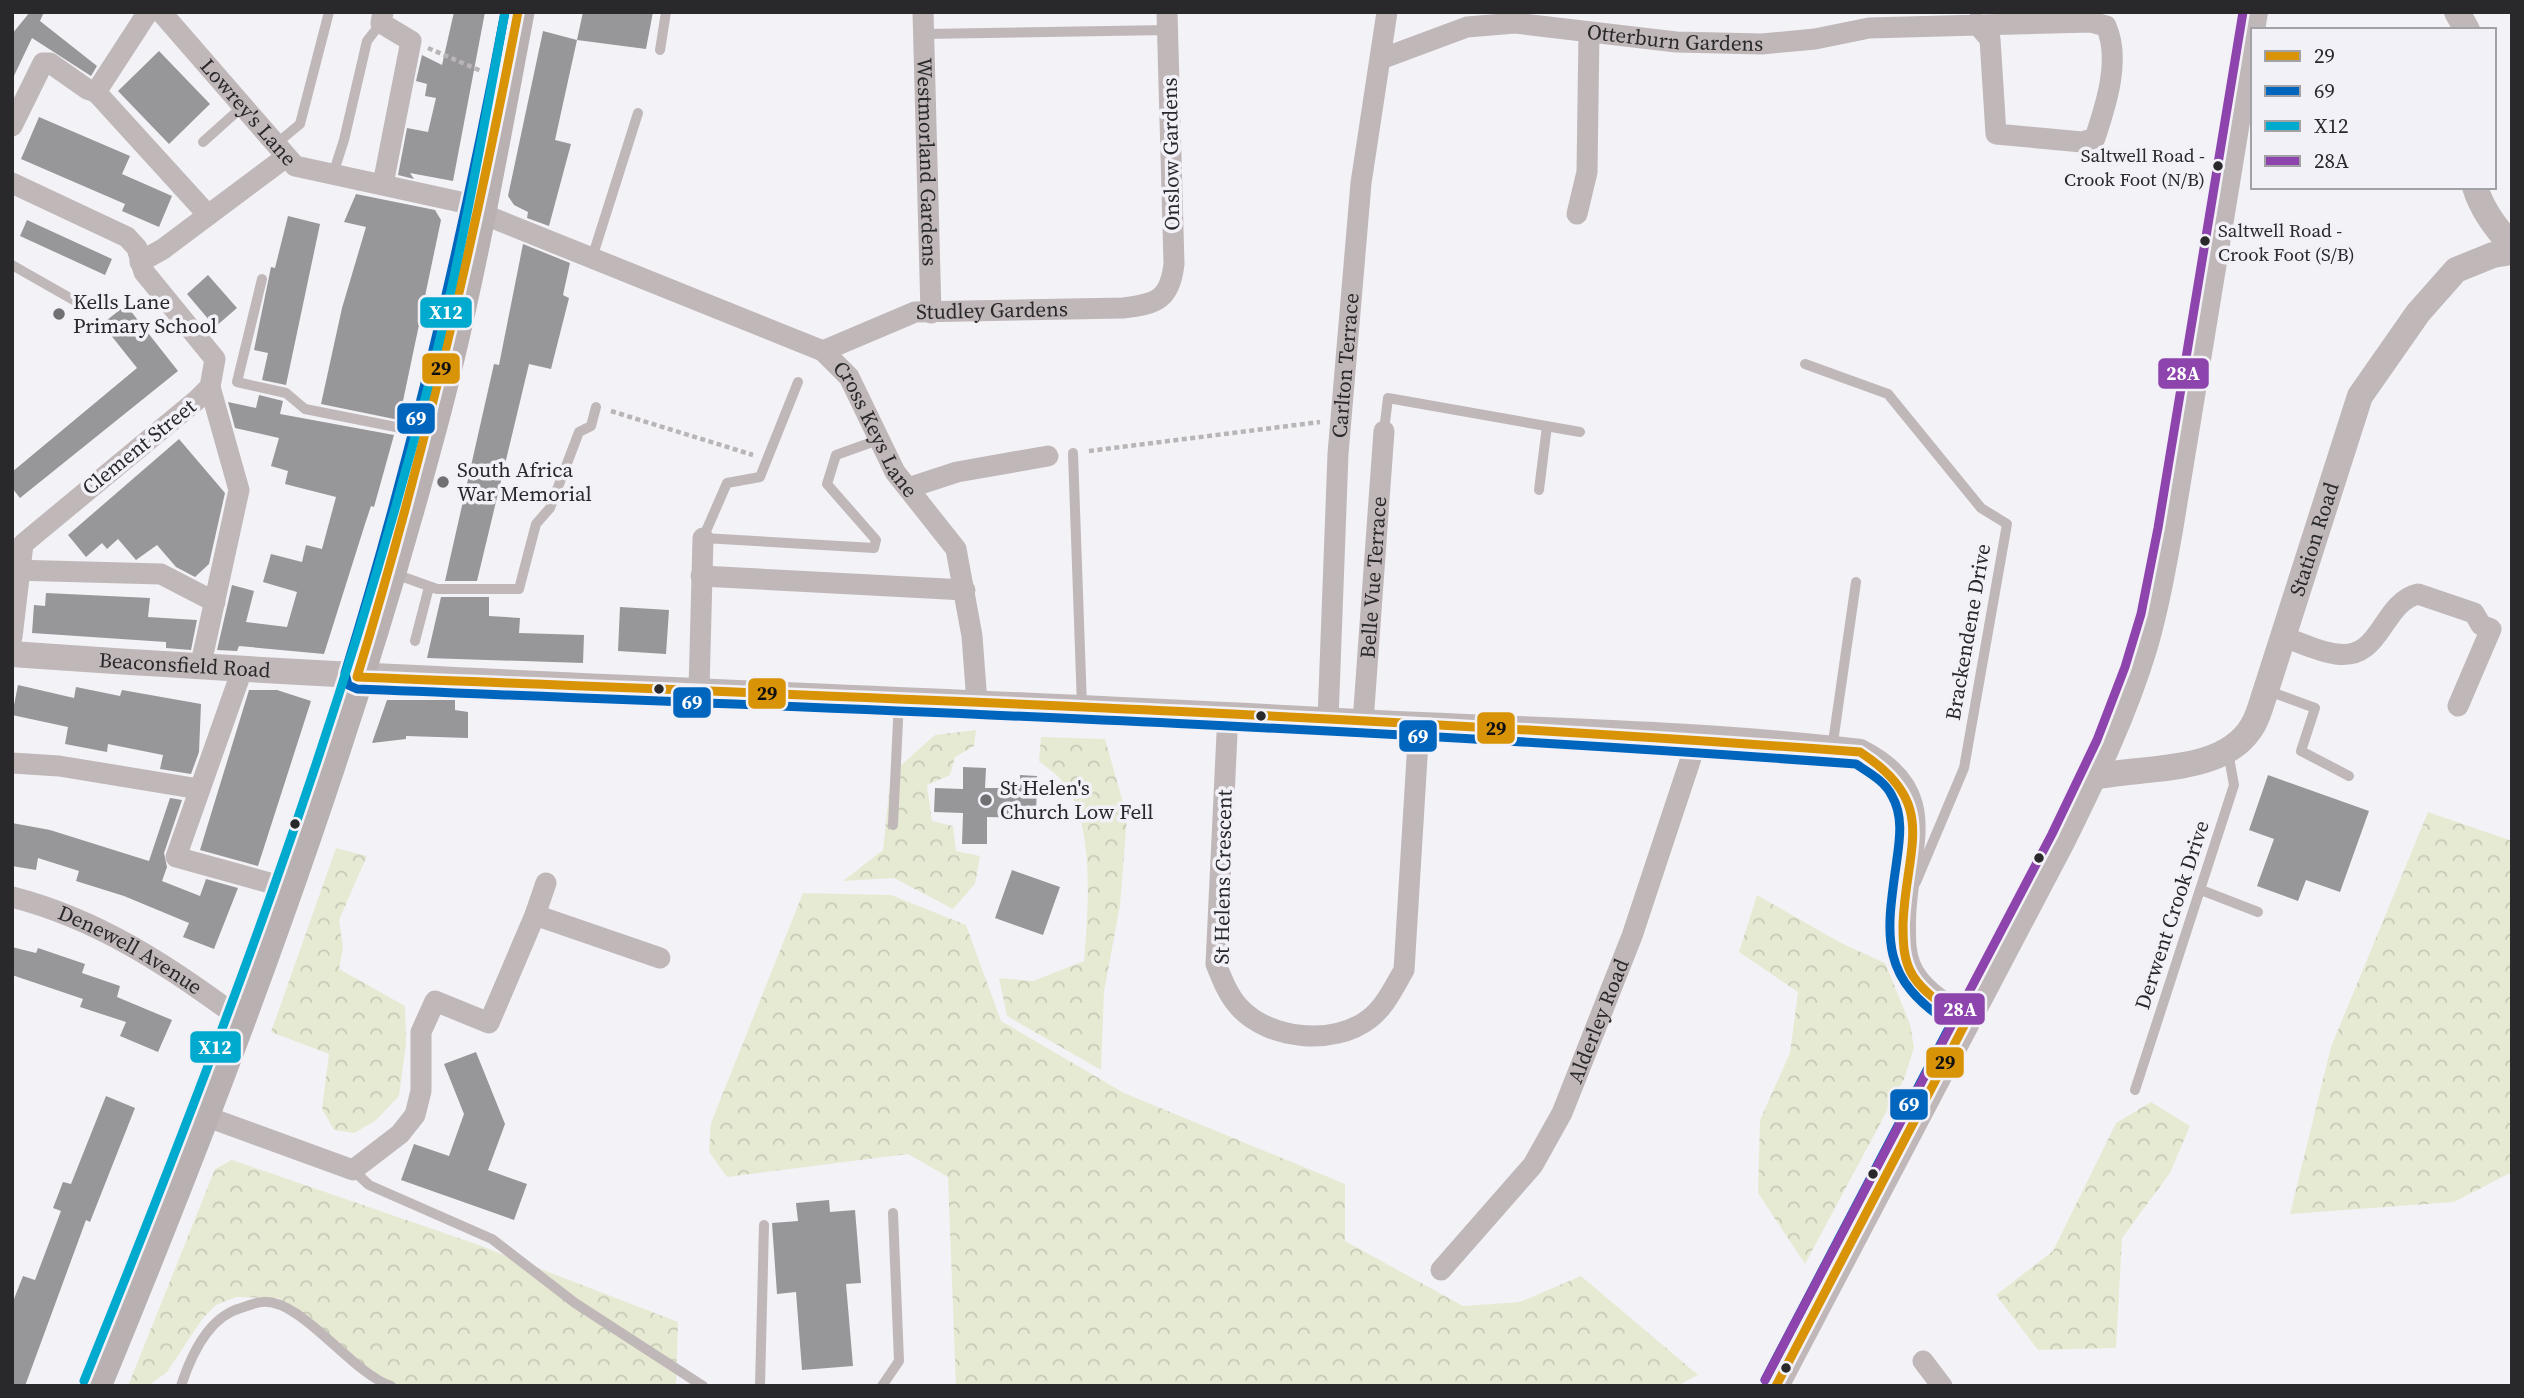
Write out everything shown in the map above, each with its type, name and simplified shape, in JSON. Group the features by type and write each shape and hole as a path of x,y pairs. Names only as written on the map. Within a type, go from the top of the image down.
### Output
{"main road":[{"path":"95,1386 288,888 357,677 429,434 518,12"}],"street":[{"path":"96,92 148,12"},
{"name":"Westmorland Gardens","path":"923,12 931,313"},
{"name":"Carlton Terrace","path":"1328,720 1341,419 1361,183 1387,12"},
{"path":"2457,12 2466,28"},
{"name":"Lowrey's Lane","path":"170,15 242,107 295,166 465,203 478,209"},
{"path":"382,18 411,41 383,184"},
{"name":"Onslow Gardens","path":"1165,295 1172,282 1174,264 1167,21"},
{"name":"Otterburn Gardens","path":"1381,59 1466,27 1515,23 1676,42 1762,44 1815,39 1869,28 1976,23 2091,22 2106,26 2111,38 2107,103 2095,138 2082,142 1996,134 1990,39 1976,23"},
{"path":"1577,214 1587,172 1589,32"},
{"path":"1776,1386 2094,777 2130,692 2158,596 2251,36"},
{"path":"12,126 43,63 50,63 87,89 96,92 208,215"},
{"path":"140,262 208,215 281,150"},
{"name":"Clement Street","path":"12,637 16,570 19,555 30,537 210,387 215,359 144,272 137,248 127,237 14,187"},
{"path":"2476,189 2479,201 2494,226 2512,246"},
{"name":"Cross Keys Lane","path":"478,209 823,351 849,377 878,440 908,488 956,549 965,590 977,703"},
{"name":"Station Road","path":"2220,755 2253,726 2284,637 2356,405 2367,384 2418,313 2456,270 2493,255 2512,252"},
{"name":"Studley Gardens","path":"823,351 915,312 1123,308 1153,302 1165,295"},
{"path":"200,668 239,490 210,387"},
{"name":"Belle Vue Terrace","path":"1363,722 1384,431"},
{"path":"908,488 957,472 1048,456"},
{"path":"699,690 703,538"},
{"path":"16,570 161,574 215,602"},
{"path":"701,576 965,590"},
{"path":"2284,637 2336,654 2353,653 2368,648 2399,603 2418,594 2474,613 2481,625 2491,629 2458,706"},
{"name":"Beaconsfield Road","path":"12,654 357,677 1228,713 1860,752 1882,763 1900,780 1911,804 1909,863 1903,915 1903,948 1908,966 1933,998 1967,1020"},
{"path":"242,670 176,857 288,888"},
{"name":"St Helens Crescent","path":"1228,713 1216,964 1225,987 1239,1007 1263,1026 1298,1035 1323,1035 1345,1031 1369,1019 1386,1001 1404,970 1419,725"},
{"name":"Alderley Road","path":"1441,1270 1533,1165 1562,1114 1632,936 1697,740"},
{"path":"2094,777 2220,755"},
{"path":"12,763 59,766 199,789"},
{"path":"202,1115 354,1170 400,1134 415,1115 421,1091 421,1032 435,1001 489,1023 546,883"},
{"name":"Denewell Avenue","path":"12,897 78,917 128,943 239,1018"},
{"path":"535,915 660,958"},
{"path":"1923,1362 1942,1386"}],"lane":[{"path":"281,150 300,124 329,12"},
{"path":"660,50 666,12"},
{"path":"333,174 344,140 367,41 382,18"},
{"path":"924,34 1167,21"},
{"path":"203,142 242,107"},
{"path":"592,258 638,113"},
{"path":"12,265 84,306"},
{"path":"262,279 237,382 286,393 305,409 429,434"},
{"name":"Brackendene Drive","path":"1804,364 1888,394 1981,508 2007,524 1964,768 1903,915"},
{"path":"798,382 760,477 727,484 703,538 874,548 876,540 827,484 836,455 878,440"},
{"path":"1384,431 1388,398 1580,432"},
{"path":"389,571 429,587 519,589 536,524 550,508 579,432 590,426 596,407"},
{"path":"1539,490 1547,426"},
{"path":"1073,453 1082,706"},
{"path":"1832,749 1856,582"},
{"path":"415,641 429,587"},
{"path":"2266,690 2315,708 2301,751 2349,776"},
{"path":"893,825 899,700"},
{"name":"Derwent Crook Drive","path":"2135,1090 2234,785 2220,755"},
{"path":"2201,890 2258,912"},
{"path":"354,1170 369,1185 492,1239 575,1303 703,1386"},
{"path":"882,1386 899,1361 893,1213"},
{"path":"760,1386 764,1225"},
{"path":"181,1386 189,1360 210,1328 232,1310 264,1301 292,1310 361,1370 391,1386"}],"path":[{"path":"411,41 505,82"},
{"path":"596,407 767,459"},
{"path":"1073,453 1341,419"}],"green space":[{"path":"976,730 974,746 955,757 950,775 927,785 932,821 953,826 956,851 980,856 975,884 953,909 894,878 843,881 883,850 891,774 935,735"},
{"path":"1041,737 1105,739 1127,817 1120,905 1104,992 1101,1070 1007,1016 999,978 1033,981 1084,961 1088,893 1081,821 1074,800 1063,782 1039,761"},
{"path":"2428,812 2512,841 2512,1172 2454,1202 2290,1214 2331,1047"},
{"path":"336,848 367,856 339,920 343,947 339,969 405,1006 406,1044 399,1096 375,1121 354,1133 334,1130 322,1109 329,1054 271,1032"},
{"path":"803,893 891,895 966,925 1001,1021 1124,1093 1345,1184 1345,1241 1463,1306 1520,1302 1581,1276 1698,1375 1677,1386 956,1386 948,1177 908,1154 727,1177 709,1152 711,1123"},
{"path":"1757,895 1841,943 1885,963 1910,1024 1914,1048 1904,1079 1805,1264 1758,1193 1760,1120 1790,1053 1798,992 1739,952"},
{"path":"2151,1102 2190,1126 2170,1173 2122,1238 2116,1348 2038,1350 1996,1295 2053,1251 2116,1123"},
{"path":"232,1160 476,1244 678,1322 676,1386 383,1386 279,1298 236,1297 216,1305 203,1318 167,1372 148,1386 128,1386 215,1169"}],"building":[{"path":"30,12 44,12 40,21 97,66 91,76 32,38 12,80 12,34"},
{"path":"454,12 485,12 453,181 410,173 414,179 398,175 407,128 428,132 436,98 425,96 427,84 416,81 422,55 442,65"},
{"path":"583,12 653,12 646,49 577,40"},
{"path":"543,31 577,40 555,140 571,144 549,226 527,218 528,212 514,205 508,196"},
{"path":"159,51 210,104 169,144 118,91"},
{"path":"39,117 130,156 122,174 172,196 159,227 122,211 125,204 21,159"},
{"path":"356,194 435,210 441,220 399,420 321,404 342,308 366,227 344,222"},
{"path":"288,216 320,224 286,385 262,380 268,353 254,350 271,267 275,268"},
{"path":"27,220 112,259 105,275 20,236"},
{"path":"523,244 570,263 563,295 569,298 551,369 529,364 477,581 445,581 494,364 499,365"},
{"path":"208,275 237,308 215,327 187,294"},
{"path":"126,305 178,371 20,498 12,488 12,472 137,368 102,324"},
{"path":"259,395 283,401 280,414 394,435 374,507 371,506 324,654 239,646 237,651 217,650 232,585 254,591 246,622 287,627 297,592 263,582 271,554 302,562 306,545 322,549 336,497 285,484 288,471 271,466 279,438 235,428 228,402 256,408"},
{"path":"179,439 225,493 209,564 195,577 176,567 157,545 136,560 118,539 107,549 102,543 86,557 68,535"},
{"path":"46,593 150,598 148,617 197,620 191,650 166,648 166,642 32,633 34,605 45,606"},
{"path":"441,597 489,597 489,616 520,618 519,633 584,635 583,663 427,658"},
{"path":"620,607 669,610 666,654 618,651"},
{"path":"18,685 74,698 76,687 120,696 122,690 201,704 199,752 191,774 160,769 163,755 108,744 107,752 65,744 68,727 12,715"},
{"path":"249,690 277,690 311,701 258,866 200,850"},
{"path":"387,700 455,700 455,710 468,712 468,738 406,736 406,739 372,743"},
{"name":"St Helen's Church Low Fell","path":"963,767 986,768 985,788 1020,788 1020,775 1037,776 1036,818 987,817 987,844 962,844 963,813 934,812 935,788 963,789"},
{"path":"2268,775 2369,811 2340,892 2306,880 2298,901 2257,886 2274,839 2249,830"},
{"path":"170,798 182,800 164,853 167,867 162,881 200,896 206,879 238,888 214,949 183,937 189,923 124,896 76,881 79,871 38,858 36,870 12,866 12,823 50,830 149,861"},
{"path":"1012,870 1060,887 1043,935 995,918"},
{"path":"12,947 36,953 38,948 85,964 82,973 120,986 117,997 172,1020 158,1052 120,1036 126,1022 80,1007 83,999 12,975"},
{"path":"476,1052 505,1124 488,1170 527,1184 514,1220 401,1180 414,1144 449,1156 464,1114 444,1064"},
{"path":"106,1096 135,1108 90,1222 86,1220 25,1386 12,1386 12,1304 23,1276 35,1280 61,1211 53,1208 63,1182 71,1184"},
{"path":"829,1200 830,1212 855,1210 861,1283 846,1284 853,1366 802,1370 796,1292 777,1294 772,1223 798,1221 796,1203"}],"transit line":[{"name":"69","path":"505,12 454,262 414,428 345,673 348,685 357,689 1294,729 1856,764 1885,786 1898,811 1900,835 1891,911 1892,953 1910,990 1927,1007 1951,1024 1765,1380"},
{"name":"X12","path":"84,1381 228,1013 316,765 356,640 394,514 440,340 470,200 505,12"},
{"name":"29","path":"518,12 466,264 426,430 357,677 1297,717 1860,752 1885,771 1901,790 1910,808 1912,849 1903,924 1907,964 1918,983 1931,996 1967,1020 1776,1386"},
{"name":"28A","path":"1765,1380 2052,834 2097,740 2125,667 2141,614 2158,528 2243,12"}],"place":[{"name":"Saltwell Road - Crook Foot (N/B)","path":"2218,166"},
{"name":"Saltwell Road - Crook Foot (S/B)","path":"2205,241"},
{"name":"Kells Lane Primary School","path":"59,314"},
{"name":"South Africa War Memorial","path":"443,482"},
{"name":"St Helen's Church Low Fell","path":"986,800"}]}
